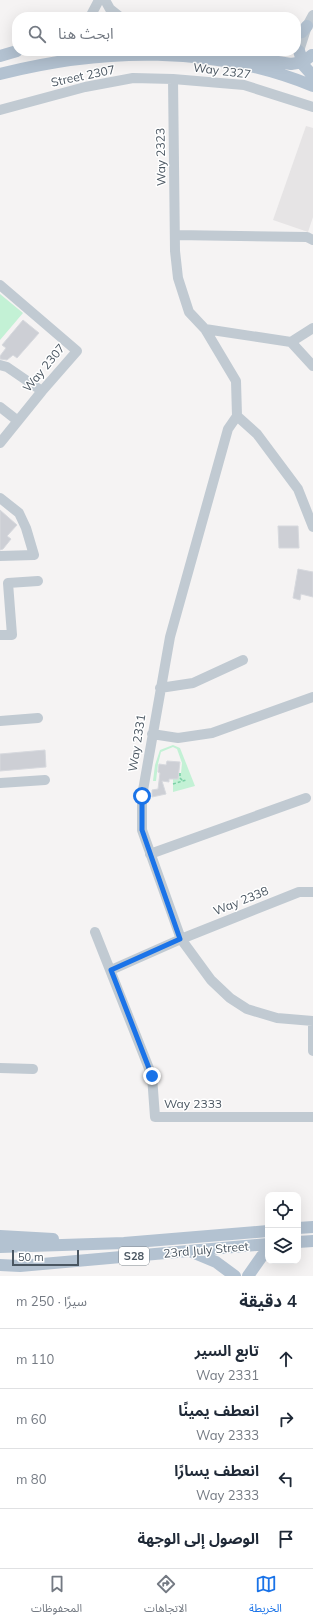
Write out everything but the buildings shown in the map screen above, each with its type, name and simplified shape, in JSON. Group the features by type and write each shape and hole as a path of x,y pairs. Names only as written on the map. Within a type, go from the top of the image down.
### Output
{"main road":[{"path":"301,32 307,26"},
{"path":"0,56 12,52"},
{"path":"245,56 291,64 306,54 313,76"},
{"path":"76,59 86,56"},
{"path":"0,74 43,64 108,56"},
{"path":"144,56 195,58 233,62 289,76 313,86"},
{"path":"301,1228 313,1226"},
{"name":"23rd July Street","path":"0,1247 124,1243 265,1230"},
{"path":"0,1236 124,1243"},
{"path":"301,1242 313,1240"},
{"name":"23rd July Street","path":"0,1265 20,1266 265,1244"},
{"path":"189,1251 216,1262 235,1276"},
{"path":"248,1276 265,1254"}],"street":[{"path":"93,12 99,0"},
{"path":"105,0 110,9 114,12"},
{"path":"306,54 307,26 313,15"},
{"name":"Street 2307","path":"0,110 92,86 133,78 173,78"},
{"name":"Way 2327","path":"173,78 244,86 313,107"},
{"name":"Way 2323","path":"173,78 175,235 178,278 189,312 205,329 236,381 237,416"},
{"path":"175,235 307,237 313,240"},
{"name":"Way 2307","path":"0,285 77,351 0,443"},
{"path":"291,342 313,328"},
{"path":"205,329 291,342 313,366"},
{"path":"0,365 7,367 42,391"},
{"path":"0,407 18,421"},
{"path":"237,416 257,434 298,489 313,527"},
{"name":"Way 2331","path":"237,416 228,429 170,637 142,796 142,830 180,939 211,980 230,998 247,1009 277,1018 313,1021"},
{"path":"0,498 19,513 26,528 34,555 0,556"},
{"path":"0,635 12,634 8,583 38,581"},
{"path":"160,688 193,683 244,660"},
{"path":"152,734 178,738 212,733 313,697"},
{"path":"0,721 38,718"},
{"path":"0,783 45,780"},
{"path":"150,854 306,798"},
{"name":"Way 2338","path":"180,939 299,892 313,892"},
{"name":"Way 2333","path":"95,932 152,1076 155,1117 313,1117"},
{"path":"111,970 180,939"},
{"path":"313,1021 313,1051"},
{"path":"0,1068 33,1069"}],"path":[{"path":"180,773 180,778 183,781"},
{"path":"173,784 186,780"}],"shaded area":[{"path":"306,126 313,128 313,217 308,232 273,220"}],"green space":[{"path":"0,294 23,313 0,340"},
{"path":"173,745 180,748 195,786 173,792 173,778 177,778 179,773 181,773 182,763 177,749 173,747 161,752 156,781 153,781 155,765 160,750"}],"route":[{"path":"142,796 142,830 180,939 111,970 152,1076"}]}
